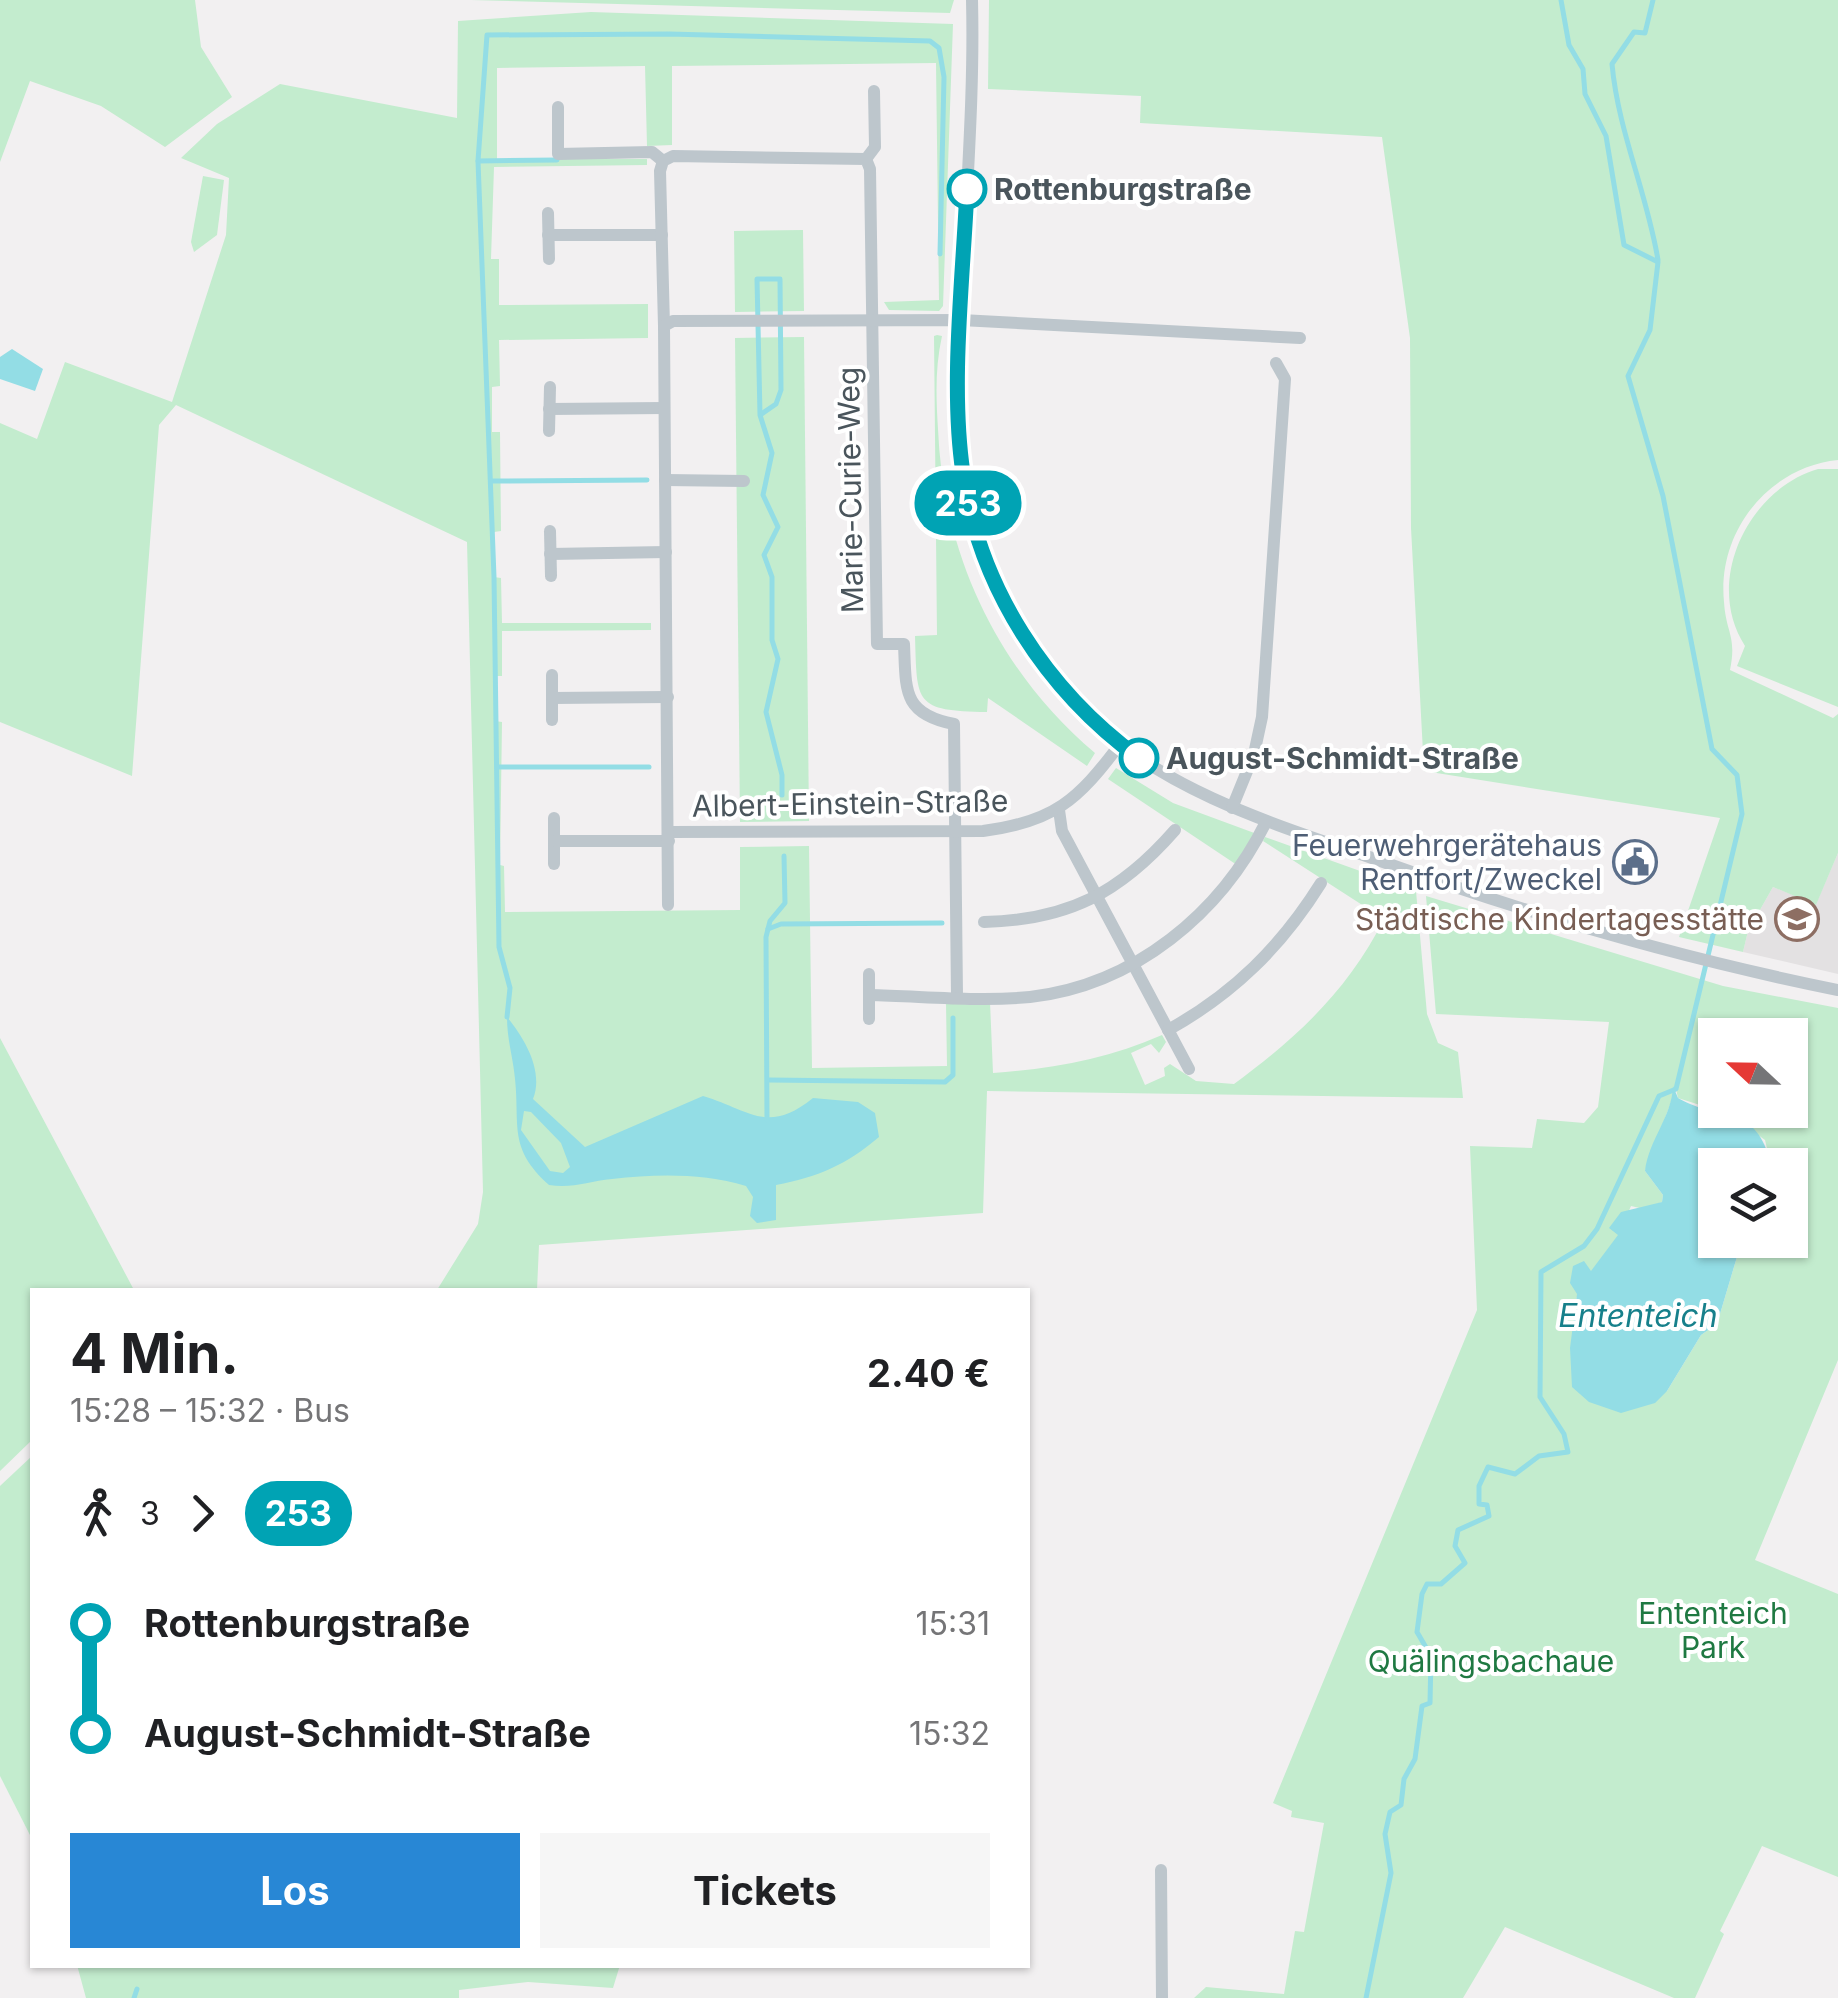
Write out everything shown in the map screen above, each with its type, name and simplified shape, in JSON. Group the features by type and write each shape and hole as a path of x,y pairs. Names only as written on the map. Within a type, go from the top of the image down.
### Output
{"street":[{"path":"972,0 961,320 961,454 970,509 1003,595 1054,682 1120,744 1232,808 1266,822 1573,926 1716,966 1838,990"},
{"path":"866,159 875,147 874,91"},
{"path":"558,107 558,154 652,152 664,161 673,156 866,159"},
{"path":"866,159 870,169 872,320"},
{"name":"Albert-Einstein-Straße","path":"664,161 668,905"},
{"path":"548,214 548,259"},
{"path":"548,235 662,234"},
{"name":"Marie-Curie-Weg","path":"872,320 877,644 904,644 910,701 926,716 954,724 957,996"},
{"path":"664,326 673,321 961,320 1300,338"},
{"path":"1232,808 1254,754 1264,691 1284,379 1276,363"},
{"path":"549,431 550,387"},
{"path":"550,408 664,408"},
{"path":"665,480 744,480"},
{"path":"550,531 550,576"},
{"path":"550,554 666,552"},
{"path":"552,675 552,720"},
{"path":"552,698 668,697"},
{"name":"Albert-Einstein-Straße","path":"554,842 1013,827 1059,810 1088,786 1120,744"},
{"path":"1059,810 1059,825 1190,1070"},
{"path":"554,818 554,864"},
{"path":"869,995 1030,997 1087,984 1134,963 1182,931 1246,860 1266,822"},
{"path":"984,922 1045,918 1096,898 1139,869 1175,830"},
{"path":"1168,1030 1200,1012 1268,956 1320,884"},
{"path":"869,1019 870,974"},
{"path":"1161,1870 1162,1998"}],"shaded area":[{"name":"Städtische Kindertagesstätte","path":"1838,853 1838,974 1743,952 1748,931 1773,887 1816,904"}],"green space":[{"path":"0,0 195,0 201,47 232,97 165,147 101,106 30,81 0,162"},
{"path":"471,0 954,0 950,13"},
{"path":"989,0 1838,0 1838,460 1790,475 1752,507 1729,551 1724,576 1725,612 1732,642 1730,670 1833,718 1838,714 1838,853 1816,905 1773,887 1748,931 1743,952 1679,937 1720,818 1424,771 1411,528 1410,338 1382,137 1140,123 1141,96 988,89"},
{"path":"591,12 953,24 943,306 939,311 889,310 884,302 939,300 936,63 672,66 672,145 647,146 645,66 497,68 497,159 647,159 647,165 494,167 491,259 499,259 499,305 648,304 648,338 499,340 500,386 492,387 492,432 500,432 501,531 494,532 494,577 501,578 502,623 651,623 651,630 502,631 502,676 494,676 495,721 502,722 500,865 504,866 505,912 740,910 740,847 809,846 812,1068 947,1066 946,1003 990,1002 993,1073 1079,1062 1162,1035 1166,1042 1159,1053 1151,1044 1131,1053 1145,1085 1165,1076 1164,1068 1170,1064 1196,1081 1234,1084 1320,1010 1355,968 1384,919 1263,841 1265,837 1416,891 1427,1014 1438,1043 1458,1052 1463,1098 987,1091 983,1213 539,1245 537,1288 438,1288 478,1224 483,1192 467,542 176,405 159,425 132,776 0,722 0,423 37,439 65,362 172,402 226,235 229,178 181,158 217,124 280,84 457,118 458,21"},
{"path":"203,176 224,180 217,235 194,252 191,242"},
{"path":"803,230 804,311 735,312 734,231"},
{"path":"934,336 942,336 937,394 942,476 964,565 982,608 1030,686 1095,753 1087,766 988,698 987,712 945,709 924,699 919,689 915,636 937,635"},
{"path":"804,337 809,821 740,822 735,338"},
{"path":"1818,469 1838,469 1838,707 1737,666 1745,646 1733,621 1729,594 1731,567 1754,517 1793,480"},
{"path":"1116,768 1173,803 1257,834 1237,865 1108,779"},
{"path":"1426,896 1723,986 1838,1008 1838,1360 1755,1560 1838,1594 1838,1877 1762,1846 1720,1931 1724,1934 1695,1998 1674,1998 1505,1927 1463,1998 1194,1998 1206,1987 1284,1994 1295,1931 1304,1932 1324,1823 1291,1817 1292,1811 1273,1803 1477,1310 1470,1146 1532,1148 1537,1119 1584,1123 1598,1107 1609,1022 1436,1014"},
{"path":"0,1038 133,1288 30,1288 30,1442 0,1471"},
{"path":"30,1458 30,1835 0,1776 0,1486"},
{"path":"78,1968 619,1968 613,1988 528,1982 459,1990 459,1998 86,1998"}],"water":[{"path":"12,349 43,369 35,391 0,379 0,357"},
{"path":"507,1017 531,1056 536,1077 533,1099 585,1147 703,1096 746,1113 770,1117 797,1109 813,1098 858,1102 875,1113 879,1137 831,1168 776,1185 776,1220 757,1223 750,1216 753,1197 746,1186 713,1179 646,1176 549,1185 527,1159 518,1136","holes":["524,1111 531,1112 561,1143 570,1167 563,1173 550,1171 521,1130"]},
{"name":"Ententeich","path":"1673,1086 1678,1098 1698,1107 1698,1128 1753,1128 1766,1148 1698,1148 1698,1258 1737,1258 1717,1324 1701,1335 1667,1391 1655,1403 1621,1413 1589,1402 1572,1387 1570,1348 1577,1294 1570,1283 1573,1266 1584,1261 1591,1271 1618,1235 1609,1228 1621,1212 1662,1202 1663,1195 1645,1171"}],"waterway":[{"path":"1366,1998 1391,1873 1385,1834 1390,1812 1401,1805 1404,1779 1415,1759 1422,1706 1430,1703 1431,1656 1417,1632 1422,1594 1427,1584 1441,1584 1465,1563 1455,1546 1458,1530 1489,1516 1487,1505 1479,1504 1479,1486 1488,1467 1515,1474 1539,1456 1568,1452 1564,1434 1540,1397 1541,1272 1584,1246 1597,1229 1659,1096 1676,1089 1742,814 1737,775 1712,749 1663,496 1628,376 1650,330 1658,262 1624,245 1606,136 1585,94 1583,69 1569,45 1561,0"},
{"path":"1653,0 1645,33 1634,32 1612,64 1620,113 1658,260"},
{"path":"507,1017 510,988 499,947 494,577 478,161 487,35 669,34 930,41 939,48 944,77 940,254"},
{"path":"478,161 557,160"},
{"path":"760,415 757,279 780,279 781,390 776,404 760,415 772,453 763,495 778,527 764,555 772,577 772,640 778,659 766,712 782,775 782,795"},
{"path":"491,481 647,480"},
{"path":"498,767 649,767"},
{"path":"767,1120 766,937 770,921 785,903 784,856"},
{"path":"768,929 781,924 942,923"},
{"path":"769,1080 945,1082 953,1075 953,1018"},
{"path":"134,1998 137,1989"}],"bus line":[{"name":"253","path":"967,189 961,320 961,454 970,509 1010,611 1032,650 1054,682 1096,725 1139,758"}],"place":[{"name":"Rottenburgstraße","path":"967,189"},
{"name":"August-Schmidt-Straße","path":"1139,758"},
{"name":"Feuerwehrgerätehaus Rentfort/Zweckel","path":"1635,862"},
{"name":"Städtische Kindertagesstätte","path":"1797,919"}],"park label":[{"name":"Ententeich Park","path":"1713,1630"},
{"name":"Quälingsbachaue","path":"1491,1661"}]}
